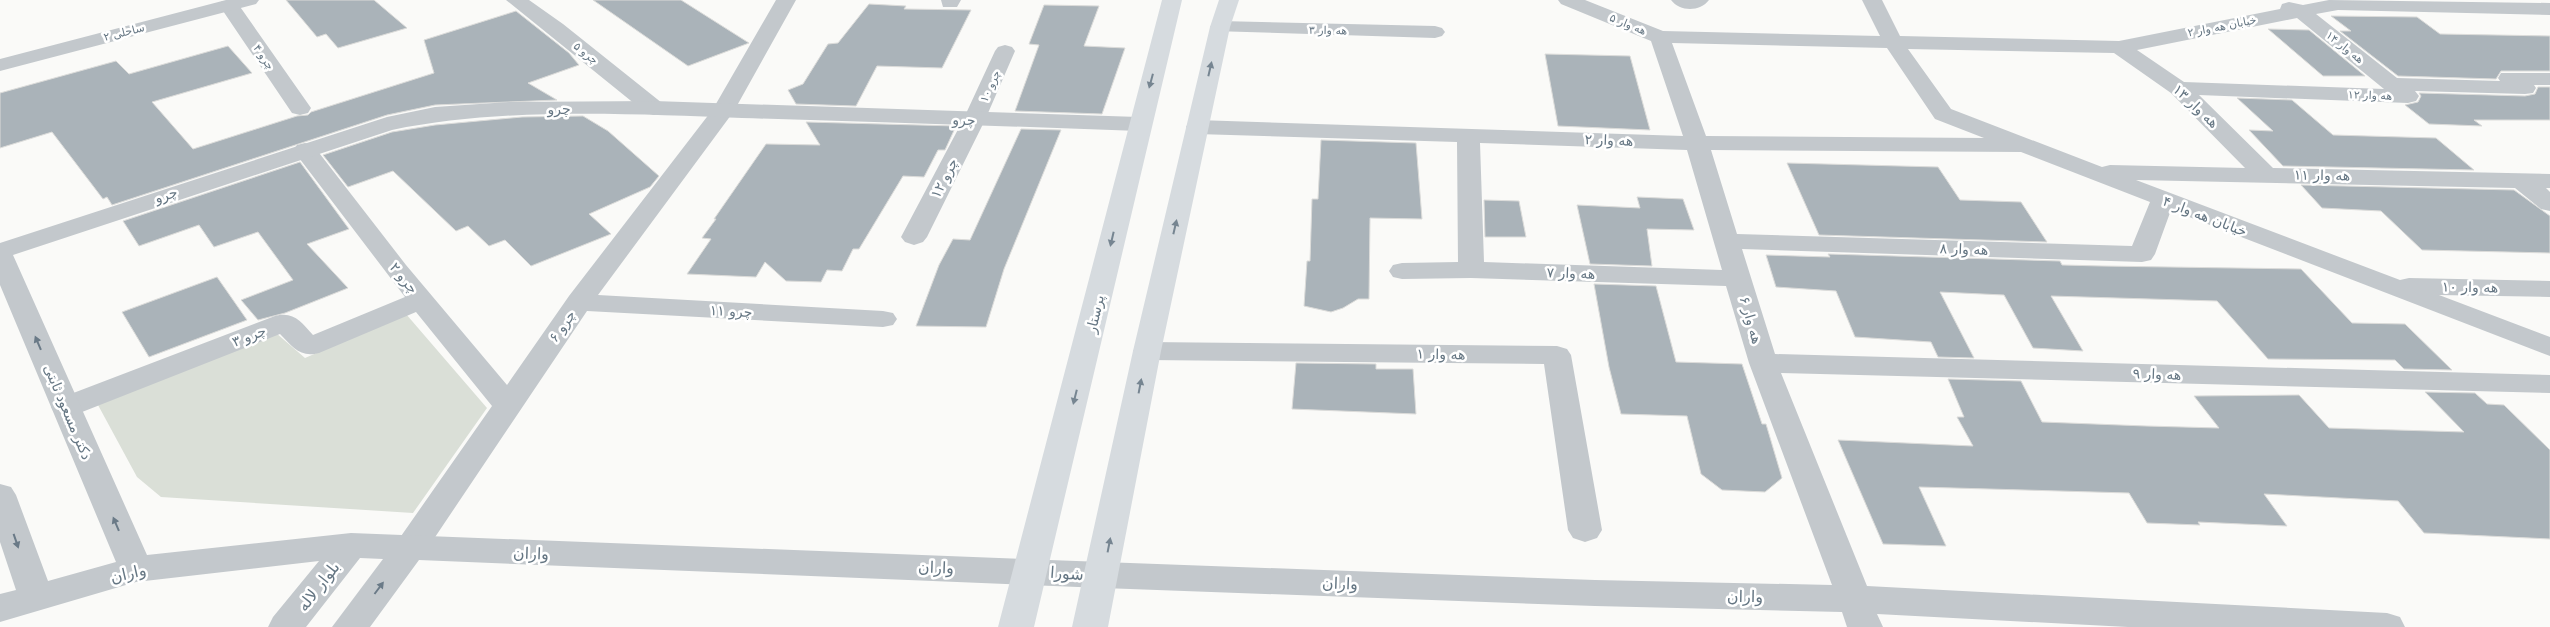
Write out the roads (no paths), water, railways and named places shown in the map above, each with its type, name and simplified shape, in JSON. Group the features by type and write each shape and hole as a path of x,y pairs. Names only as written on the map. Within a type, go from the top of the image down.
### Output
{"main road":[{"name":"پرستار","path":"1016,627 1077,390 1139,124 1172,0"},
{"path":"1090,627 1103,575 1147,351 1220,27 1229,0"}],"street":[{"name":"چرو ۵","path":"516,0 556,28 654,108"},
{"name":"چرو ۶","path":"409,549 579,302 724,111 786,0"},
{"name":"هه وار ۵","path":"1568,0 1660,37"},
{"name":"خیابان هه وار ۴","path":"1872,0 1893,42 1943,114 2163,200 2550,346"},
{"path":"2261,0 2299,10"},
{"name":"ساحلی ۲","path":"0,65 239,3"},
{"name":"چرو ۴","path":"239,3 300,108"},
{"name":"خیابان هه وار ۲","path":"1660,37 2119,47 2299,10 2338,4 2550,9"},
{"name":"هه وار ۱۴","path":"2299,10 2392,84"},
{"name":"هه وار ۳","path":"1220,27 1435,32"},
{"name":"هه وار ۶","path":"1660,37 1697,143 1763,363 1860,613"},
{"name":"هه وار ۱۳","path":"2119,47 2180,88 2265,174"},
{"name":"چرو ۱۰","path":"974,120 1005,51"},
{"name":"هه وار ۱۲","path":"2392,84 2525,88 2510,78 2550,79"},
{"name":"هه وار ۱۲","path":"2180,88 2408,96 2392,84"},
{"name":"چرو","path":"0,252 305,150 387,124 435,114 509,109 654,108 1139,124"},
{"name":"چرو ۱۲","path":"914,237 974,120"},
{"name":"هه وار ۲","path":"1197,128 1697,143 2021,145"},
{"path":"1468,136 1470,270"},
{"name":"چرو ۲","path":"305,150 422,300 507,404"},
{"name":"هه وار ۱۱","path":"2094,172 2550,181"},
{"path":"2521,180 2550,204"},
{"name":"هه وار ۸","path":"1728,242 2142,254 2163,200"},
{"name":"دکتر مسعود ثابتی","path":"0,252 136,569"},
{"name":"هه وار ۷","path":"1402,271 1470,270 1739,278"},
{"name":"هه وار ۱۰","path":"2390,286 2550,289"},
{"name":"چرو ۳","path":"66,407 285,322 309,348 422,300"},
{"name":"چرو ۱۱","path":"579,302 883,319"},
{"name":"هه وار ۱","path":"1147,351 1557,355 1585,530"},
{"name":"هه وار ۹","path":"1763,363 2550,384"},
{"path":"0,495 37,599 0,608"},
{"name":"واران","path":"37,599 136,569 351,545 409,549 1031,570"},
{"name":"بلوار لاله","path":"286,627 351,545"},
{"path":"350,627 409,549"},
{"name":"شورا","path":"1031,570 1103,575"},
{"name":"واران","path":"1103,575 1595,593 1860,613 2387,627"}]}
